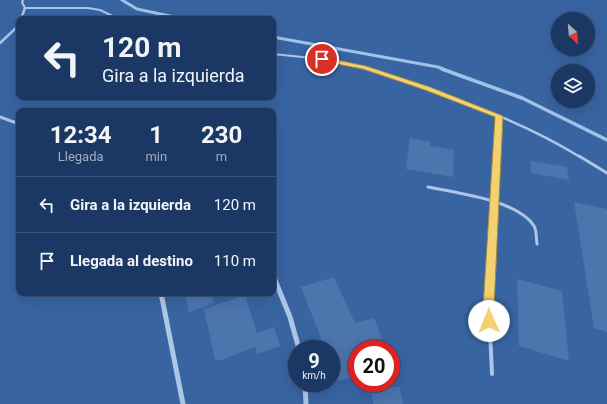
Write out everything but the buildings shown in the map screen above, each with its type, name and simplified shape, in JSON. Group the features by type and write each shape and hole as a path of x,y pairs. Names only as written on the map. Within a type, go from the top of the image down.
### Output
{"street":[{"path":"22,16 26,8"},
{"path":"0,43 16,28"},
{"path":"0,117 16,123"},
{"path":"276,282 290,317 296,340"},
{"path":"162,296 183,404"},
{"path":"305,392 306,404"}],"lane":[{"path":"23,0 22,2 26,8 42,10 76,8 98,10 112,16"},
{"path":"276,54 322,59 364,68 427,89 499,116 568,149 607,172"},
{"path":"492,374 489,308 499,116"},
{"path":"428,187 494,201 511,207 534,226 537,244"}],"shaded area":[{"path":"0,0 607,0 607,404 0,404"}],"waterway":[{"path":"122,0 137,9 170,16"},
{"path":"276,38 438,67 445,70"},
{"path":"442,69 522,98 607,140"}],"route":[{"path":"322,59 364,68 427,89 499,116 489,321"}]}
